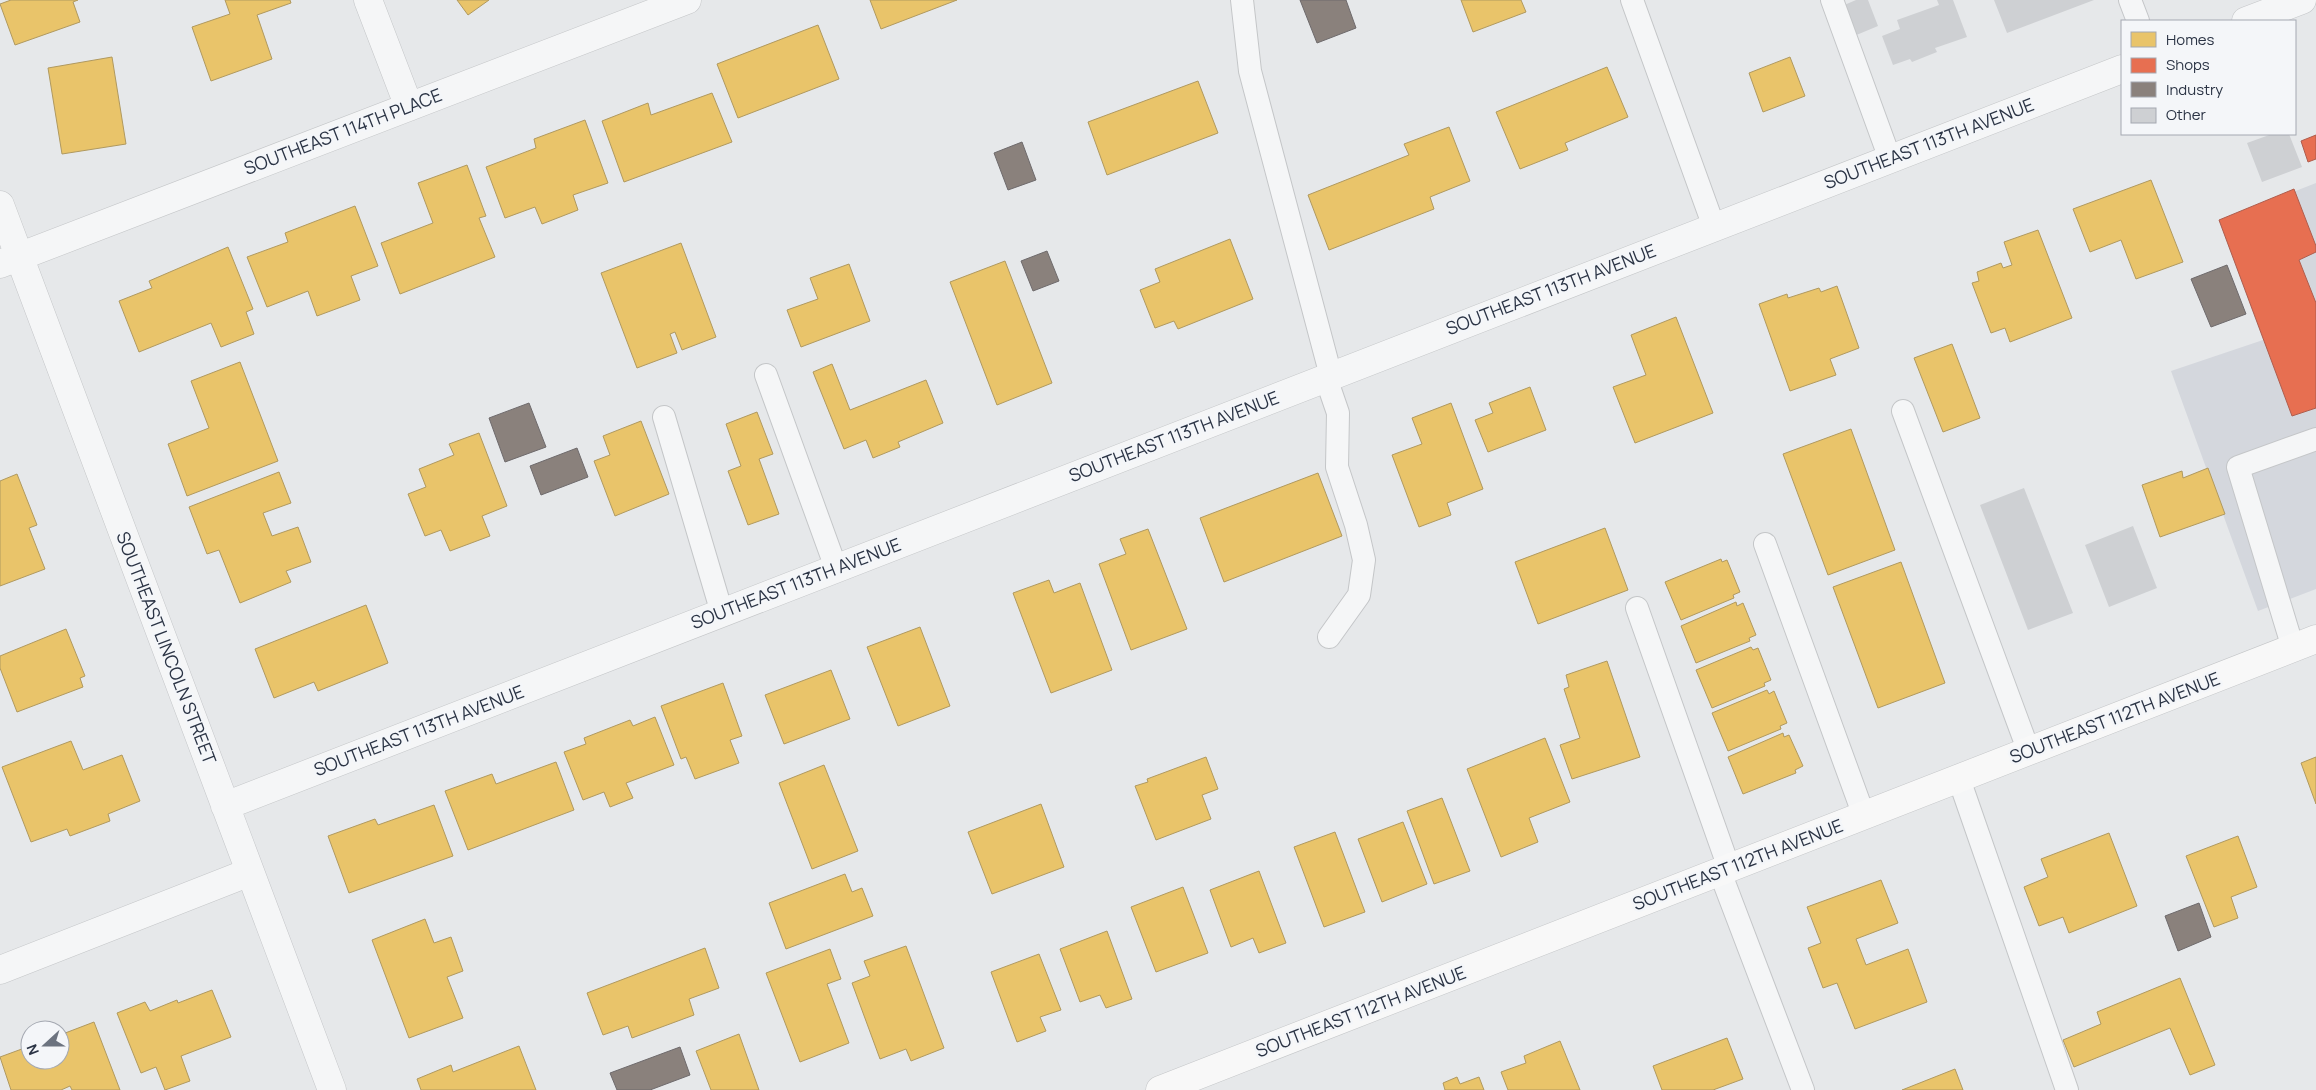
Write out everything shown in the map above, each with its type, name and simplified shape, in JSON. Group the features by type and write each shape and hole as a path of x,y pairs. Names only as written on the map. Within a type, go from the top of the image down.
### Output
{"main road":[{"name":"SOUTHEAST 112TH AVENUE","path":"1160,1090 2304,644"}],"street":[{"path":"368,0 409,107"},
{"name":"SOUTHEAST 114TH PLACE","path":"10,260 687,0"},
{"path":"2249,20 2302,0"},
{"name":"SOUTHEAST 113TH AVENUE","path":"225,806 2121,69"},
{"name":"SOUTHEAST LINCOLN STREET","path":"0,205 10,260 225,806 332,1090"},
{"path":"0,970 250,872"}],"lane":[{"path":"1242,0 1250,71 1338,413 1337,467 1356,525 1364,560 1360,595 1329,638"},
{"path":"1632,0 1714,227"},
{"path":"1832,0 1890,159"},
{"path":"2130,0 2138,20"},
{"path":"766,375 836,568"},
{"path":"1903,411 2029,752"},
{"path":"664,417 722,613"},
{"path":"2304,644 2238,467 2316,439"},
{"path":"1765,544 1864,816"},
{"path":"1637,608 1724,870 1803,1090"},
{"path":"1959,779 2067,1090"}],"shaded area":[{"path":"2316,183 2316,589 2258,611 2171,371 2263,340 2219,221"}],"building: Homes":[{"path":"11,0 78,0 73,2 80,22 15,45 0,4"},
{"path":"225,0 290,0 291,3 257,15 272,59 211,81 192,27 230,14"},
{"path":"457,0 489,0 468,15"},
{"path":"870,0 957,0 881,29"},
{"path":"1461,0 1521,0 1526,12 1473,32"},
{"path":"818,25 839,79 738,118 717,64"},
{"path":"112,57 126,144 62,154 48,68"},
{"path":"1790,57 1805,96 1763,112 1749,73"},
{"path":"1607,67 1628,117 1565,143 1568,150 1520,169 1496,112"},
{"path":"1198,81 1218,133 1107,175 1088,122"},
{"path":"712,93 732,142 624,182 602,121 648,103 651,115"},
{"path":"585,120 608,183 573,195 578,210 542,224 535,207 505,218 486,167 536,148 534,139"},
{"path":"1449,127 1470,181 1430,197 1434,209 1329,250 1308,195 1409,155 1404,144"},
{"path":"467,165 486,216 479,218 495,257 400,294 381,243 433,223 418,183"},
{"path":"2151,180 2183,262 2136,279 2121,240 2090,252 2073,209"},
{"path":"355,206 378,266 351,276 360,300 317,316 308,291 267,307 247,257 288,242 285,233"},
{"path":"2038,230 2072,318 2010,342 2005,328 1991,333 1972,283 1979,281 1977,272 2001,263 2003,268 2012,265 2004,242"},
{"path":"1230,239 1253,299 1178,329 1174,321 1155,328 1140,290 1160,282 1155,269"},
{"path":"681,243 716,337 682,350 675,332 670,334 677,353 637,368 601,273"},
{"path":"228,247 253,309 246,312 254,334 221,347 211,323 139,352 119,301 152,288 149,281"},
{"path":"1005,261 1052,383 997,405 950,282"},
{"path":"849,264 870,321 801,347 787,310 818,299 810,278"},
{"path":"1837,286 1859,348 1830,359 1836,375 1790,391 1759,304 1787,294 1788,298 1819,288 1821,292"},
{"path":"1676,317 1713,413 1635,443 1613,387 1646,375 1631,335"},
{"path":"1952,344 1980,418 1943,432 1914,358"},
{"path":"240,362 278,461 187,496 168,444 209,428 191,381"},
{"path":"832,364 850,410 926,380 943,423 898,442 900,447 873,458 866,440 844,449 813,372"},
{"path":"1530,387 1546,430 1488,452 1475,420 1493,413 1489,403"},
{"path":"1451,403 1483,489 1447,503 1451,515 1419,527 1392,455 1422,444 1412,418"},
{"path":"757,412 773,454 759,459 779,514 748,525 728,471 741,466 726,424"},
{"path":"641,421 669,494 615,516 594,461 610,455 603,436"},
{"path":"1851,429 1895,550 1828,575 1783,454"},
{"path":"479,433 507,506 482,516 490,536 450,551 441,530 425,536 408,494 426,487 419,469 454,455 449,444"},
{"path":"2208,468 2225,514 2160,537 2142,485 2182,471 2183,478"},
{"path":"279,472 291,503 263,513 272,536 298,527 311,562 286,571 291,582 240,603 219,550 207,554 189,507"},
{"path":"1318,473 1342,536 1224,582 1200,518"},
{"path":"17,474 37,525 29,528 45,569 0,586 0,481"},
{"path":"1605,528 1628,590 1538,624 1515,562"},
{"path":"1148,529 1187,629 1131,650 1099,564 1126,554 1120,539"},
{"path":"1721,559 1722,562 1727,560 1740,592 1733,595 1734,598 1681,620 1665,582"},
{"path":"1901,562 1945,683 1878,708 1833,587"},
{"path":"1049,580 1054,593 1080,583 1112,670 1051,693 1013,593"},
{"path":"1736,602 1737,606 1743,603 1756,635 1749,638 1750,641 1696,663 1681,626"},
{"path":"366,605 388,663 318,691 314,682 274,698 255,649"},
{"path":"920,627 950,706 898,726 867,647"},
{"path":"66,629 85,676 80,678 83,687 17,712 0,668 0,656"},
{"path":"1751,647 1753,650 1758,648 1771,680 1764,683 1765,686 1712,708 1696,670"},
{"path":"1607,661 1640,757 1572,779 1560,745 1580,738 1564,689 1569,687 1566,675"},
{"path":"831,670 850,719 784,744 765,695"},
{"path":"723,683 742,736 730,740 739,763 695,779 686,757 681,759 661,706"},
{"path":"1767,690 1769,694 1774,691 1787,723 1780,726 1781,729 1728,751 1712,713"},
{"path":"655,717 674,765 626,783 633,798 610,807 604,792 583,800 564,752 586,744 584,738 630,720 633,726"},
{"path":"1783,733 1784,737 1789,735 1803,766 1795,770 1796,773 1743,794 1728,757"},
{"path":"1545,738 1570,802 1529,818 1538,842 1501,857 1467,769"},
{"path":"71,741 83,770 122,755 140,801 108,814 110,821 70,836 67,829 31,842 2,767"},
{"path":"1206,757 1218,789 1202,795 1211,819 1156,840 1135,786 1148,782 1147,779"},
{"path":"2316,757 2316,804 2301,763"},
{"path":"556,762 574,810 468,850 445,791 492,774 496,784"},
{"path":"824,765 858,851 812,869 779,783"},
{"path":"1442,798 1470,871 1434,884 1407,811"},
{"path":"1041,804 1064,867 992,894 968,832"},
{"path":"434,805 453,856 349,893 328,836 375,819 378,825"},
{"path":"1403,822 1427,884 1382,902 1358,839"},
{"path":"1335,832 1365,912 1324,927 1294,847"},
{"path":"2109,833 2137,906 2069,933 2063,917 2039,926 2024,887 2048,877 2041,859"},
{"path":"2238,836 2257,887 2231,897 2238,918 2214,927 2186,856"},
{"path":"1259,871 1286,943 1259,953 1253,938 1231,947 1210,890"},
{"path":"845,874 852,892 862,888 873,916 786,949 769,903"},
{"path":"1881,880 1898,923 1856,939 1866,965 1908,949 1927,1002 1855,1029 1837,983 1823,988 1808,948 1821,943 1807,907"},
{"path":"1183,887 1208,953 1156,972 1131,907"},
{"path":"425,919 434,943 451,937 463,971 447,977 463,1018 409,1038 372,940"},
{"path":"1107,931 1132,999 1106,1008 1100,995 1080,1002 1060,949"},
{"path":"906,946 944,1048 911,1061 906,1049 880,1059 852,983 870,976 864,961"},
{"path":"705,948 719,988 689,999 694,1015 632,1038 628,1026 603,1035 587,993"},
{"path":"830,949 841,979 827,984 849,1043 800,1062 766,973"},
{"path":"1039,954 1061,1010 1040,1017 1046,1031 1017,1042 991,972"},
{"path":"2180,978 2215,1065 2190,1075 2170,1028 2074,1067 2063,1040 2101,1024 2097,1012"},
{"path":"212,990 231,1037 181,1056 190,1081 165,1090 156,1067 141,1073 117,1013 145,1002 150,1011 177,1000 178,1003"},
{"path":"94,1022 120,1090 72,1090 70,1086 61,1090 11,1090 0,1057 20,1050 20,1070 70,1070 70,1031"},
{"path":"739,1034 759,1090 711,1090 696,1051"},
{"path":"1727,1038 1743,1079 1713,1090 1662,1090 1653,1066"},
{"path":"1560,1041 1580,1090 1508,1090 1501,1072 1526,1063 1524,1056"},
{"path":"519,1046 536,1090 421,1090 417,1079 451,1065 453,1072"},
{"path":"1955,1069 1963,1090 1902,1090"},
{"path":"1457,1077 1460,1084 1479,1077 1484,1090 1445,1090 1443,1083"}],"building: Shops":[{"path":"2316,135 2316,159 2308,162 2301,141"},
{"path":"2294,189 2316,246 2316,252 2299,260 2316,303 2316,408 2292,416 2219,220"}],"building: Industry":[{"path":"1300,0 1346,0 1356,28 1317,43"},
{"path":"1022,142 1036,180 1008,190 994,153"},
{"path":"1047,251 1059,281 1033,291 1021,261"},
{"path":"2227,265 2246,314 2211,327 2191,279"},
{"path":"529,403 546,447 505,462 489,418"},
{"path":"577,448 588,477 541,495 530,466"},
{"path":"2199,903 2211,937 2178,951 2165,916"},
{"path":"680,1047 690,1075 650,1090 617,1090 610,1073"}],"building: Other":[{"path":"1856,0 1868,0 1878,26 1854,36 1842,6"},
{"path":"1937,0 1953,0 1967,37 1935,48 1937,52 1912,62 1910,59 1893,65 1882,36 1900,29 1897,20 1939,5"},
{"path":"1994,0 2094,0 2007,33"},
{"path":"2269,135 2289,135 2302,167 2262,182 2247,143"},
{"path":"2024,488 2073,613 2028,630 1980,505"},
{"path":"2133,526 2157,588 2109,607 2085,545"}]}
